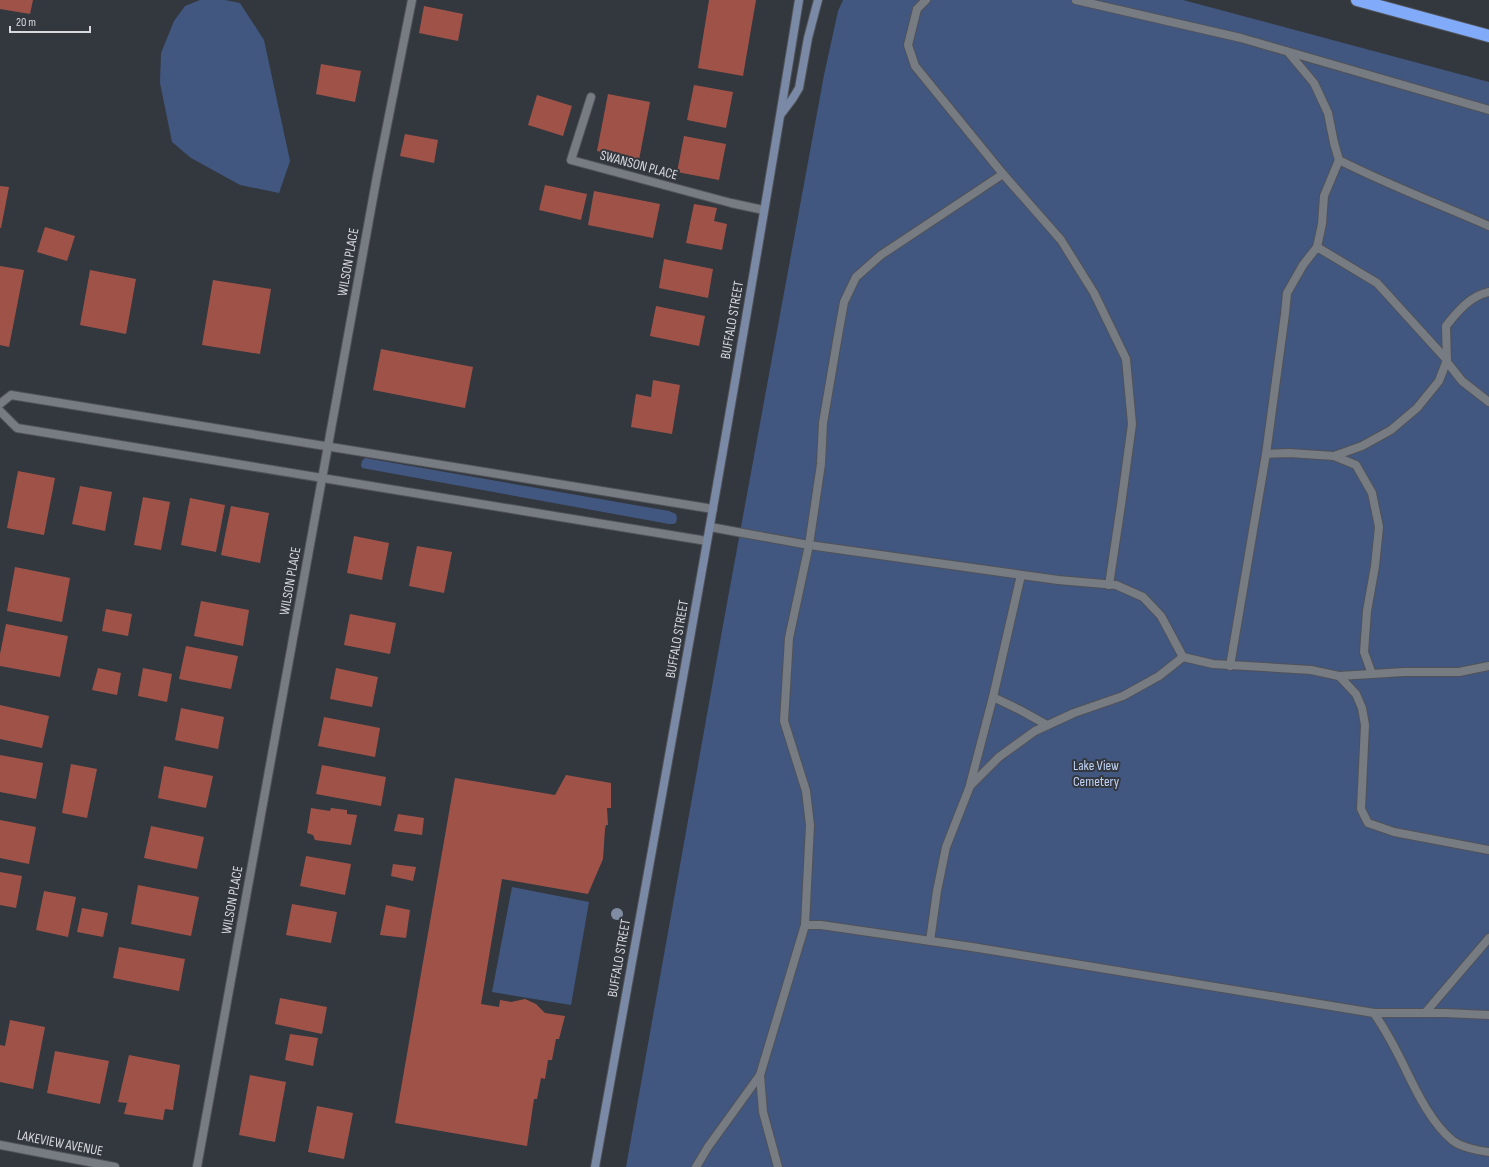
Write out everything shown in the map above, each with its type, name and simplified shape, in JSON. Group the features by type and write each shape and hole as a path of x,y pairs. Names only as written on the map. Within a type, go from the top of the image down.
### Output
{"highway":[{"path":"1358,0 1489,36"}],"street":[{"name":"WILSON PLACE","path":"197,1167 377,176 412,0"},
{"name":"BUFFALO STREET","path":"595,1167 710,527 799,0"},
{"name":"BUFFALO STREET","path":"780,114 799,88 808,38 818,0"},
{"path":"926,0 917,9 908,45 915,66 1003,174 1061,240 1094,293 1126,359 1132,424 1122,504 1109,585"},
{"path":"1076,0 1241,38 1489,110"},
{"path":"1230,666 1266,454 1285,314 1286,292 1316,247 1322,224 1324,196 1339,160 1328,113 1314,83 1288,52"},
{"name":"SWANSON PLACE","path":"591,97 571,160 731,203 764,210"},
{"path":"1339,160 1376,179 1439,203 1489,226"},
{"path":"696,1167 708,1147 760,1075 805,925 810,825 806,791 784,721 789,638 809,545 821,464 823,423 844,302 856,277 881,255 1003,174"},
{"path":"1316,247 1377,283 1447,360 1462,381 1489,402"},
{"path":"1334,456 1368,443 1391,430 1417,408 1439,381 1447,360 1446,326 1462,306 1489,292"},
{"path":"0,404 11,395 713,509"},
{"path":"0,411 16,428 707,541"},
{"path":"1266,454 1289,453 1334,456 1356,465 1372,493 1379,528 1375,566 1367,611 1364,652 1372,674"},
{"path":"710,527 809,545 1058,580 1116,585 1143,597 1161,616 1183,657 1213,664 1311,670 1339,676 1459,672 1489,666"},
{"path":"930,941 936,891 946,847 970,786 993,697 1021,575"},
{"path":"970,786 999,757 1035,731 1074,713 1123,696 1159,676 1183,657"},
{"path":"1339,676 1356,694 1362,708 1366,725 1361,809 1368,823 1394,832 1489,850"},
{"path":"993,697 1047,725"},
{"path":"805,925 821,925 930,941 1374,1013 1489,1015"},
{"path":"1425,1013 1489,938"},
{"path":"1374,1013 1389,1036 1417,1093 1439,1126 1453,1141 1478,1151 1489,1152"},
{"path":"760,1075 763,1112 778,1167"},
{"name":"LAKEVIEW AVENUE","path":"0,1145 115,1167"}],"green space":[{"path":"200,0 225,0 240,3 264,40 290,161 279,193 240,185 191,158 172,142 160,83 161,53 174,21 185,6"},
{"name":"Lake View Cemetery","path":"843,0 1183,0 1489,82 1489,1167 626,1167 723,625 824,75 838,11"},
{"path":"365,458 669,511 676,514 676,523 669,524 362,468 362,461"},
{"path":"512,887 589,902 571,1005 492,992"}],"building":[{"path":"0,0 33,0 30,14 0,9"},
{"path":"709,0 756,0 743,76 698,68"},
{"path":"424,6 463,14 458,41 419,33"},
{"path":"321,64 361,71 355,102 316,94"},
{"path":"694,85 733,92 726,128 687,120"},
{"path":"608,94 650,102 639,160 597,151"},
{"path":"537,95 572,106 563,136 528,125"},
{"path":"405,134 438,140 434,163 400,156"},
{"path":"684,136 726,144 719,180 677,172"},
{"path":"545,185 587,194 581,220 539,210"},
{"path":"0,186 9,187 1,228 0,228"},
{"path":"594,191 660,204 653,238 588,225"},
{"path":"694,204 717,208 714,221 727,224 722,250 686,243"},
{"path":"45,227 75,236 67,261 37,252"},
{"path":"664,259 713,269 708,298 659,288"},
{"path":"0,266 24,270 9,347 0,345"},
{"path":"90,270 136,279 126,334 80,325"},
{"path":"213,280 271,289 260,354 202,345"},
{"path":"656,306 705,316 699,346 650,336"},
{"path":"381,349 473,367 465,408 373,390"},
{"path":"653,380 680,385 672,434 631,427 636,394 651,397"},
{"path":"18,471 55,478 44,535 7,528"},
{"path":"80,486 112,492 105,531 72,524"},
{"path":"143,497 170,502 161,550 134,545"},
{"path":"190,498 225,505 216,552 181,545"},
{"path":"231,506 269,513 260,563 221,555"},
{"path":"354,536 389,543 382,580 347,573"},
{"path":"417,546 452,552 444,593 409,586"},
{"path":"15,567 70,578 62,622 7,611"},
{"path":"201,601 249,610 243,646 194,636"},
{"path":"106,609 132,614 128,636 102,631"},
{"path":"350,614 396,623 390,654 344,645"},
{"path":"6,624 68,636 60,677 0,666 0,654"},
{"path":"186,646 238,656 231,689 179,679"},
{"path":"98,668 121,673 117,695 92,690"},
{"path":"143,668 172,674 167,702 138,696"},
{"path":"336,668 378,677 372,707 330,699"},
{"path":"0,705 49,716 42,748 0,739"},
{"path":"181,708 224,717 218,749 175,740"},
{"path":"324,717 380,728 375,757 318,746"},
{"path":"0,755 43,763 36,799 0,792"},
{"path":"71,764 97,769 87,818 62,813"},
{"path":"322,765 386,777 381,806 316,794"},
{"path":"164,766 213,776 206,808 158,798"},
{"path":"566,775 611,783 611,808 607,808 608,825 606,825 605,829 603,859 588,894 502,879 481,1004 499,1007 500,1000 511,1002 525,999 536,1004 545,1013 565,1016 559,1039 556,1039 552,1060 548,1060 545,1079 541,1078 537,1099 534,1099 527,1146 395,1123 455,778 555,795"},
{"path":"311,808 330,811 331,808 347,810 347,814 357,815 351,845 315,840 313,835 307,833"},
{"path":"398,814 424,818 422,835 394,831"},
{"path":"0,820 36,827 29,864 0,858"},
{"path":"151,826 204,837 197,869 144,858"},
{"path":"306,856 351,864 345,895 300,886"},
{"path":"393,864 416,867 413,881 391,876"},
{"path":"0,872 22,876 16,908 0,905"},
{"path":"138,885 199,897 191,936 131,924"},
{"path":"44,891 76,897 68,937 36,930"},
{"path":"292,904 337,912 331,943 286,935"},
{"path":"386,905 410,910 406,938 380,935"},
{"path":"82,908 108,913 103,937 77,932"},
{"path":"119,947 185,959 179,991 113,978"},
{"path":"280,998 327,1007 322,1034 275,1024"},
{"path":"10,1020 45,1027 33,1089 0,1082 0,1045 5,1046"},
{"path":"290,1034 318,1038 313,1066 285,1060"},
{"path":"55,1051 109,1061 100,1104 47,1093"},
{"path":"129,1055 180,1065 173,1110 165,1109 163,1120 124,1114 127,1103 118,1102"},
{"path":"250,1075 286,1082 275,1142 239,1135"},
{"path":"317,1106 353,1113 344,1159 308,1152"}]}
